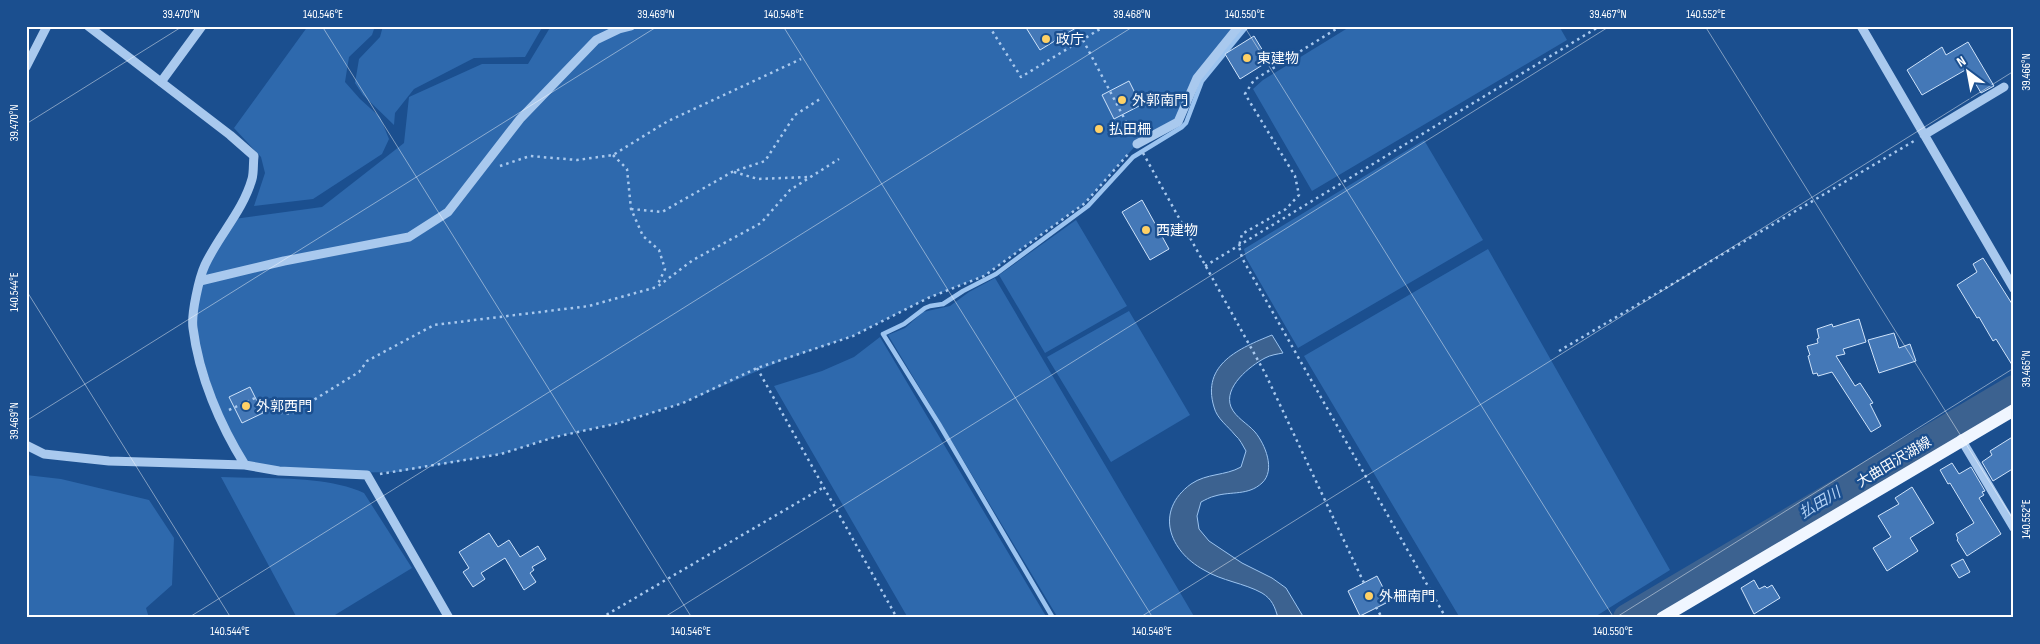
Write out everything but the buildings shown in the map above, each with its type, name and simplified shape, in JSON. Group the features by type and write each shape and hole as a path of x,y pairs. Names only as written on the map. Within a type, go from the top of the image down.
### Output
{"main road":[{"name":"大曲田沢湖線","path":"1662,618 2014,410"}],"street":[{"path":"26,66 47,26"},
{"path":"88,26 230,135 254,156 252,178 234,219 204,266 193,326 202,368 219,416 226,434 245,465"},
{"path":"161,82 202,26"},
{"path":"200,281 284,261 409,237 448,212 520,119 596,40 619,28 631,26"},
{"path":"1137,144 1178,122 1197,78 1239,26"},
{"path":"1861,26 2014,289"},
{"path":"1924,135 2004,87"},
{"path":"1961,440 2014,528"},
{"path":"26,445 44,454 109,461 245,465 279,472 367,475 449,618"}],"path":[{"path":"989,26 1021,77 1105,26"},
{"path":"1341,26 1254,80 1245,94 1295,176 1299,195 1286,209 1242,234 1239,246 1242,258 1446,618"},
{"path":"1205,266 1600,26"},
{"path":"1083,40 1122,111 1137,144 1265,373 1364,583"},
{"path":"498,167 530,156 577,160 613,155 668,121 801,59"},
{"path":"631,209 662,212 732,172 765,161 795,114 820,99"},
{"path":"1559,352 1924,135"},
{"path":"367,475 501,454 555,437 619,423 683,403 757,368 853,336 928,298 984,276 1085,203 1137,144"},
{"path":"613,155 627,169 631,209 643,236 659,250 664,269 656,287"},
{"path":"219,416 255,398 272,412 291,414 359,372 367,361 434,325 589,306 656,287 693,260 761,222 790,190 839,159"},
{"path":"732,172 758,179 812,177"},
{"path":"757,368 896,618"},
{"path":"601,618 824,487"},
{"path":"1376,607 1382,618"}],"shaded area":[{"path":"308,26 375,26 372,35 349,57 345,82 380,117 389,139 382,154 313,199 254,206 265,173 261,157 234,128"},
{"path":"383,26 543,26 525,57 474,58 414,89 395,113 394,125 363,95 355,83 359,59 380,37"},
{"path":"551,26 1239,26 1197,78 1178,122 1137,144 1085,203 984,276 928,298 853,336 781,361 683,403 619,423 555,437 501,454 398,472 323,473 245,465 226,434 193,326 200,281 234,219 322,207 404,143 409,97 482,64 528,64"},
{"path":"1351,26 1559,26 1567,40 1312,191 1253,89 1263,80"},
{"path":"1424,140 1483,240 1298,348 1246,258 1244,249"},
{"path":"1076,220 1127,306 1045,353 999,275"},
{"path":"1488,249 1670,570 1593,618 1460,618 1304,356"},
{"path":"995,278 1195,618 1058,618 888,335 905,328 923,312 950,306 969,292"},
{"path":"1129,311 1190,415 1111,462 1047,357"},
{"path":"1272,335 1283,353 1267,357 1239,378 1231,392 1230,399 1233,411 1255,432 1262,443 1269,464 1266,478 1251,490 1215,496 1201,502 1197,516 1199,529 1209,541 1242,563 1272,578 1286,588 1304,618 1278,618 1273,604 1262,593 1204,570 1182,552 1170,530 1172,506 1191,484 1197,480 1241,467 1246,451 1238,438 1215,411 1211,392 1213,379 1218,369 1236,352"},
{"path":"880,337 1047,618 908,618 774,386 822,371 854,357"},
{"path":"26,475 61,479 149,500 174,538 172,585 146,608 149,618 26,618"},
{"path":"221,477 294,479 332,483 364,493 412,568 330,618 297,618"}],"waterway":[{"path":"1053,618 939,424 883,334 904,324 925,308 943,304 996,274 1088,206 1133,157 1182,127 1186,123 1202,81 1247,26"},
{"name":"払田川","path":"1627,618 2014,389"}],"place":[{"name":"政庁","path":"1046,39"},
{"name":"東建物","path":"1247,58"},
{"name":"外郭南門","path":"1122,100"},
{"name":"払田柵","path":"1099,129"},
{"name":"西建物","path":"1146,230"},
{"name":"外郭西門","path":"246,406"},
{"name":"外柵南門","path":"1369,596"}]}
